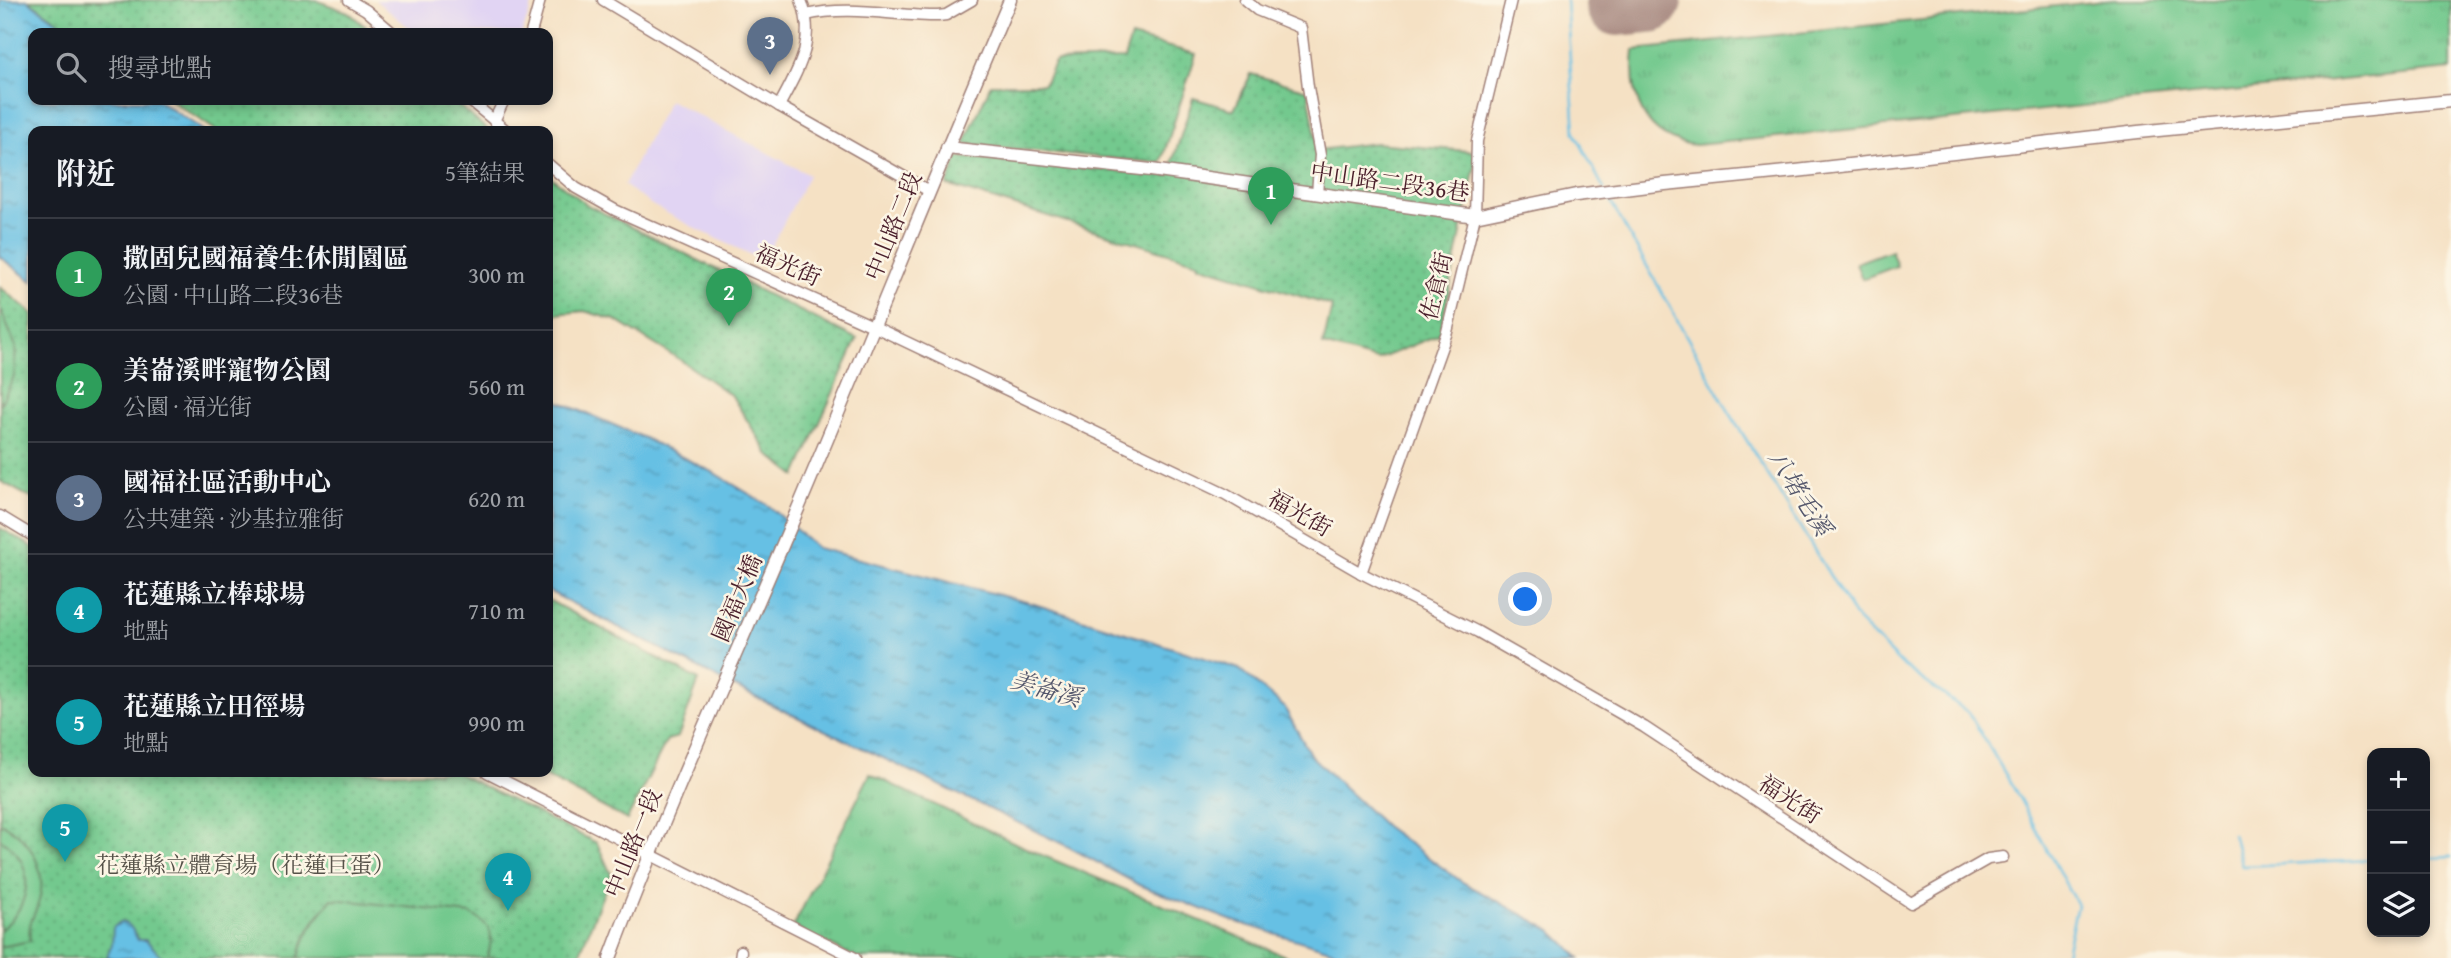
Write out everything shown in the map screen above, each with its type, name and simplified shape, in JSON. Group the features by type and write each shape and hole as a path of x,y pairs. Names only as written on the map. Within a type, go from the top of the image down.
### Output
{"street":[{"path":"349,0 387,28"},
{"path":"532,28 540,0"},
{"path":"603,0 779,106 929,191"},
{"path":"779,106 802,64 806,45 806,15 801,0"},
{"path":"806,15 846,11 938,16 946,15 972,0"},
{"name":"中山路二段","path":"815,467 1010,0"},
{"path":"1245,0 1257,10 1301,28 1320,155 1317,193"},
{"name":"佐倉街","path":"1361,573 1447,332 1475,216 1477,141 1511,0"},
{"name":"中山路二段36巷","path":"947,148 1151,170 1475,216 1576,195 1665,184 2138,132 2451,102"},
{"path":"475,105 500,126"},
{"path":"494,121 501,105"},
{"name":"福光街","path":"553,168 576,188 615,210 875,327 1225,494 1361,573 1478,632 1644,727 1911,903 1988,859 2003,857"},
{"name":"國福大橋","path":"697,744 815,467"},
{"path":"0,516 28,533"},
{"name":"中山路一段","path":"610,958 650,853 697,744"},
{"path":"497,777 855,958"}],"shaded area":[{"path":"375,0 534,0 524,28 410,28"},
{"path":"669,100 809,175 764,260 766,262 652,205 624,185"}],"green space":[{"path":"28,0 315,0 348,12 367,28 68,28"},
{"path":"2114,0 2451,0 2451,69 1696,145 1663,135 1652,125 1643,113 1634,84 1634,50"},
{"path":"1131,37 1196,54 1161,163 964,144 991,84 1044,84 1055,61 1124,59"},
{"path":"1251,74 1308,90 1318,150 1375,143 1478,152 1440,334 1377,360 1323,345 1332,306 947,185 958,157 1168,176 1193,98 1234,110"},
{"path":"178,105 458,105 483,126 209,126"},
{"path":"553,179 589,206 857,339 796,476 769,455 732,396 682,361 615,320 584,311 553,314"},
{"path":"1891,250 1897,266 1862,279 1856,263"},
{"path":"0,287 28,310 28,496 0,481"},
{"path":"0,308 16,347 14,377 0,405"},
{"name":"花蓮縣立體育場（花蓮巨蛋）","path":"0,528 28,544 28,777 465,777 597,843 611,874 578,958 0,958"},
{"path":"553,603 699,680 678,737 667,740 627,820 546,777 553,777"},
{"path":"870,774 1032,851 1290,958 857,958 793,927"},
{"path":"0,823 11,829 29,846 39,868 41,892 30,925 30,941 0,947 0,930 19,909 26,884 20,859 12,848 0,839"},
{"path":"332,899 471,914 490,931 491,943 487,958 299,958 311,927"}],"water":[{"path":"0,0 27,0 67,28 28,28 28,105 165,105 197,126 28,126 28,278 0,257"},
{"name":"美崙溪","path":"553,399 644,438 714,473 769,506 817,548 1034,604 1239,669 1284,707 1311,756 1385,826 1462,882 1551,930 1580,958 1357,958 1230,920 1139,885 1069,847 747,693 553,594"},
{"path":"120,922 130,926 138,940 146,940 163,958 107,956 112,945 113,928"}],"waterway":[{"name":"八堵毛溪","path":"1566,0 1575,133 1604,189"},
{"name":"八堵毛溪","path":"1607,195 1728,410 1858,621 1901,664 1969,713 2016,792 2077,905 2065,958"},
{"path":"2233,834 2242,866 2367,860"},
{"path":"2430,858 2451,857"}],"runway":[{"path":"1618,3 1649,0"}],"place":[{"name":"國福社區活動中心","path":"770,75"},
{"name":"撒固兒國福養生休閒園區","path":"1271,225"},
{"name":"美崙溪畔寵物公園","path":"729,326"},
{"name":"花蓮縣立田徑場","path":"65,862"},
{"name":"花蓮縣立棒球場","path":"508,911"}]}
